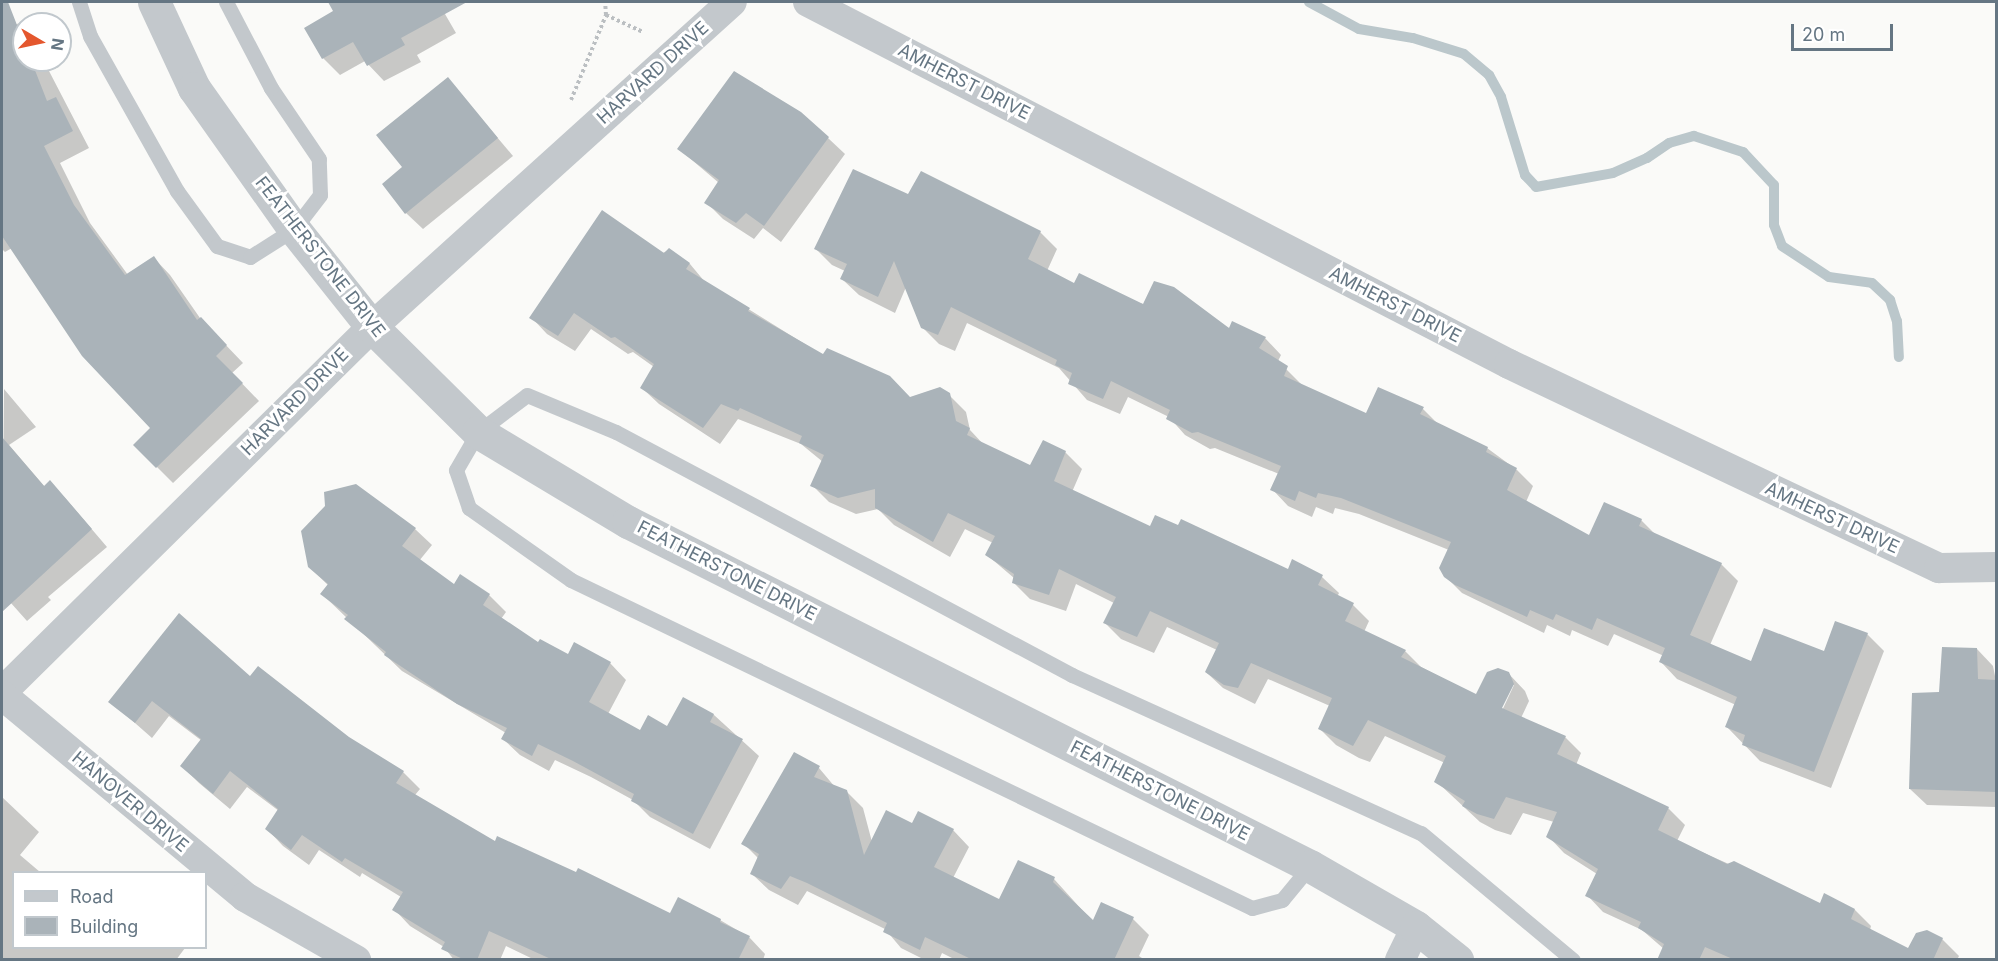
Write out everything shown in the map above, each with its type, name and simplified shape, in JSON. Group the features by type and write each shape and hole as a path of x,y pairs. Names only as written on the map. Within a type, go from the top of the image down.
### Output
{"street":[{"name":"FEATHERSTONE DRIVE","path":"154,2 194,88 294,229 372,327 478,432 628,522 1310,866 1416,927 1457,960"},
{"name":"HARVARD DRIVE","path":"2,694 372,327 732,2"},
{"name":"AMHERST DRIVE","path":"808,2 1509,364 1939,568 1996,567"},
{"name":"HANOVER DRIVE","path":"2,694 245,897 356,960"},
{"path":"1400,960 1416,927"}],"lane":[{"path":"79,2 96,47 177,191 217,246 250,257 294,229 320,195 319,159 271,88 226,2"},
{"path":"1310,866 1282,900 1252,908 571,580 469,508 456,471 478,432 527,395 616,432 1072,675 1421,833 1574,960"}],"path":[{"path":"571,100 606,15 605,2"},
{"path":"606,15 643,32"}],"building":[{"path":"2,2 8,2 12,12 12,72 36,72 47,101 56,97 73,131 44,146 74,205 125,275 154,256 197,320 201,317 227,345 216,356 243,383 156,468 133,445 150,428 82,356 2,236"},
{"path":"328,2 467,2 401,38 405,45 367,66 353,42 322,59 304,28 333,11"},
{"path":"734,71 801,112 829,137 764,226 746,213 736,223 704,203 719,180 677,149"},
{"path":"448,77 498,138 405,214 382,184 402,167 376,135"},
{"path":"853,169 908,194 921,171 1041,231 1028,259 1074,283 1079,273 1143,304 1154,281 1174,287 1229,328 1232,321 1266,337 1259,348 1288,366 1284,376 1366,413 1378,387 1424,407 1420,414 1488,447 1486,452 1517,468 1507,490 1589,535 1604,502 1642,519 1639,526 1722,563 1690,635 1751,661 1764,628 1824,651 1835,621 1868,633 1814,772 1742,745 1745,735 1725,727 1737,697 1659,662 1665,648 1597,618 1592,630 1556,614 1553,620 1530,610 1527,617 1455,585 1444,577 1439,568 1451,542 1341,498 1318,493 1316,498 1299,491 1295,501 1270,490 1281,466 1198,432 1192,433 1166,419 1170,410 1111,381 1103,399 1068,384 1072,373 1055,365 1057,360 951,307 938,335 921,328 894,261 878,297 840,279 847,264 814,249"},
{"path":"602,210 664,253 669,248 690,263 686,269 750,308 748,311 823,354 827,348 890,376 910,397 940,387 950,393 956,421 970,428 967,435 1030,465 1043,440 1066,451 1054,481 1150,526 1155,515 1178,525 1181,519 1288,569 1292,559 1323,575 1318,585 1354,603 1345,621 1406,650 1401,657 1476,694 1487,672 1498,668 1509,672 1514,684 1502,708 1566,736 1557,754 1669,807 1658,830 1727,864 1734,861 1820,903 1824,893 1855,909 1851,919 1908,948 1916,933 1927,930 1943,938 1933,960 1735,960 1705,947 1699,960 1657,960 1664,944 1638,928 1641,922 1585,896 1598,869 1546,837 1557,812 1506,797 1494,819 1477,814 1462,806 1465,801 1434,782 1446,756 1368,720 1353,746 1318,729 1332,698 1251,663 1238,688 1224,685 1205,672 1219,643 1150,611 1137,637 1103,623 1116,597 1059,569 1049,595 1012,583 1014,574 985,555 995,536 948,513 933,542 875,508 875,489 838,498 810,486 824,455 799,443 802,436 740,408 738,411 721,404 703,428 640,388 654,364 615,337 611,338 574,313 558,336 529,318"},
{"path":"2,437 44,486 50,480 92,529 2,612"},
{"path":"356,484 416,528 402,546 454,584 460,574 490,594 483,605 538,642 540,639 568,654 574,642 611,662 589,702 640,730 648,715 667,726 683,697 714,714 710,722 743,739 693,834 631,801 634,794 573,761 538,744 532,756 501,739 507,728 457,704 384,655 386,652 344,619 348,615 320,594 328,584 308,567 301,531 325,506 324,492"},
{"path":"179,613 250,676 258,666 349,737 404,771 396,783 495,841 497,836 576,872 578,868 670,913 678,897 721,919 720,922 750,936 738,960 553,960 489,931 477,960 465,960 441,949 445,942 392,910 403,892 345,858 342,862 302,835 291,850 265,829 278,809 230,771 213,794 180,766 201,739 152,701 135,723 108,702"},
{"path":"1942,647 1977,648 1978,679 1996,680 1996,792 1909,789 1912,693 1939,692"},
{"path":"794,752 820,766 814,777 847,790 864,855 886,810 912,823 918,811 954,829 934,867 999,899 1018,860 1055,877 1053,882 1093,920 1101,902 1134,917 1114,960 973,960 925,937 920,950 883,932 887,923 807,883 790,876 781,889 750,874 759,854 741,844"}],"waterway":[{"path":"1309,2 1359,29 1413,38 1464,54 1489,75 1501,97 1525,175 1536,187 1613,173 1647,158 1669,143 1694,136 1743,152 1774,185 1774,225 1782,246 1829,277 1872,283 1890,300 1897,321 1899,357"}]}
